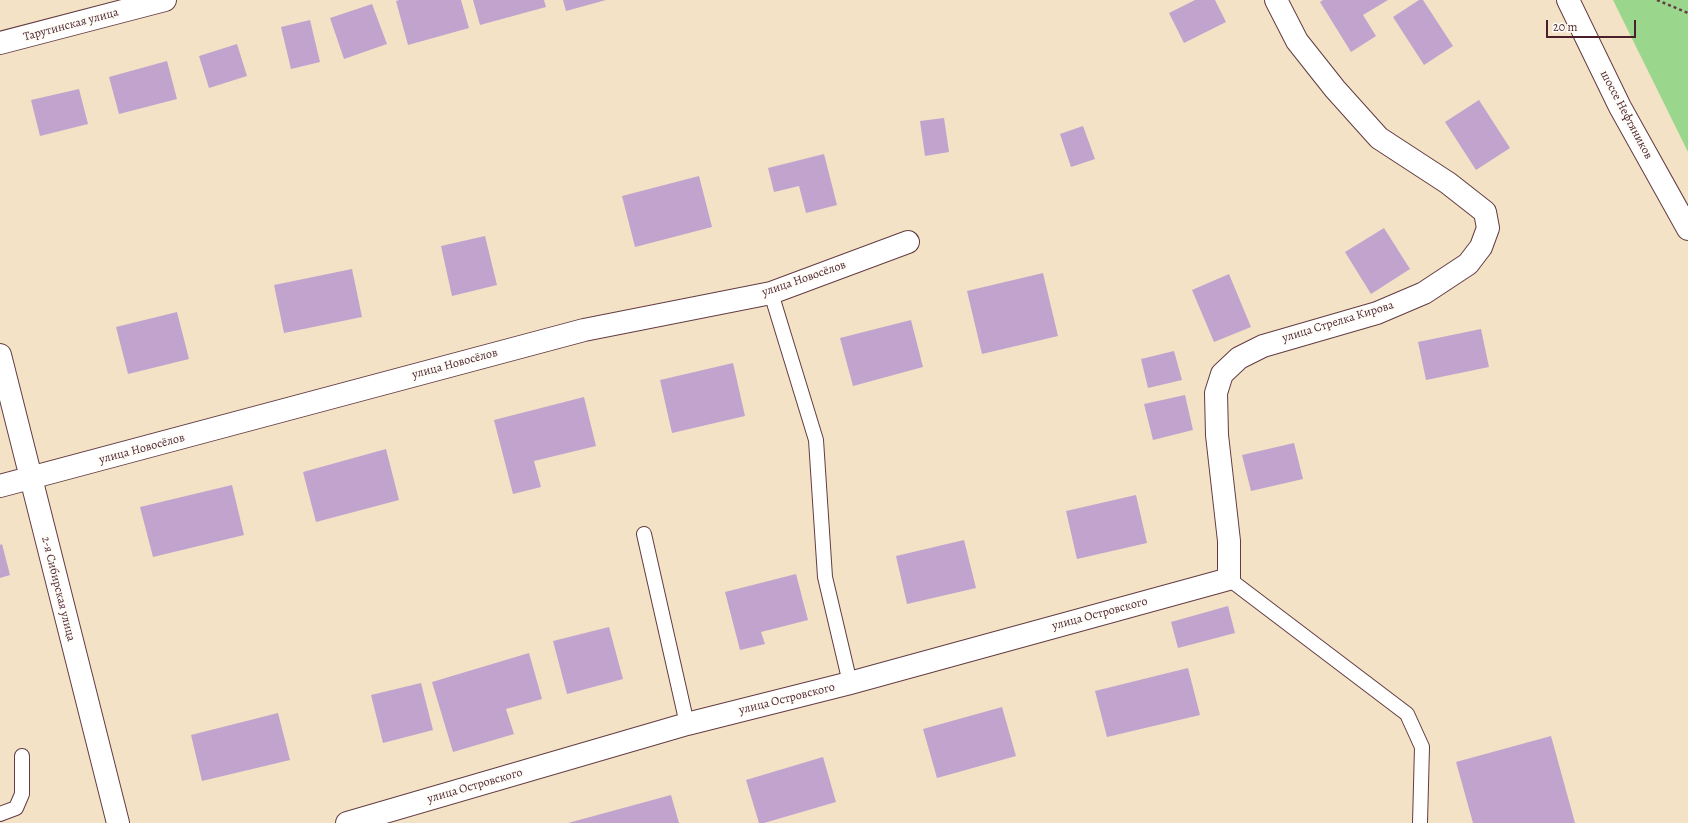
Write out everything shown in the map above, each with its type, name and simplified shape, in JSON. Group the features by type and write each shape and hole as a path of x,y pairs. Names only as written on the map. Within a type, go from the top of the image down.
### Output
{"street":[{"name":"Тарутинская улица","path":"0,43 165,0"},
{"name":"улица Стрелка Кирова","path":"1229,579 1229,541 1217,435 1216,393 1222,374 1239,358 1263,346 1377,313 1424,293 1468,264 1481,247 1488,228 1485,212 1448,183 1379,138 1335,89 1297,41 1276,0"},
{"name":"шоссе Нефтяников","path":"1568,0 1620,107 1688,229"},
{"name":"улица Новосёлов","path":"0,486 584,330 771,292 908,242"},
{"name":"2-я Сибирская улица","path":"0,355 30,479 118,823"},
{"name":"улица Островского","path":"347,823 687,724 850,683 1229,579"}],"lane":[{"path":"771,292 816,440 825,577 850,683"},
{"path":"644,534 687,724"},
{"path":"1229,579 1408,714 1422,747 1420,823"},
{"path":"0,814 16,808 22,794 22,756"}],"path":[{"path":"1657,0 1688,13"}],"green space":[{"path":"1613,0 1688,0 1688,152"}],"building":[{"path":"461,0 469,28 408,45 396,1"},
{"path":"473,0 544,0 546,7 480,25"},
{"path":"563,0 606,0 566,11"},
{"path":"1195,0 1215,0 1226,22 1184,43 1169,13"},
{"path":"1323,0 1388,0 1363,15 1376,36 1351,52 1320,2"},
{"path":"1419,0 1423,0 1453,46 1424,65 1393,17"},
{"path":"372,4 387,44 344,59 330,18"},
{"path":"310,20 320,62 291,69 281,27"},
{"path":"237,44 247,76 209,88 199,56"},
{"path":"167,61 177,99 119,114 109,77"},
{"path":"79,89 88,124 40,136 31,100"},
{"path":"1479,100 1510,148 1476,170 1445,122"},
{"path":"944,118 949,152 925,156 920,121"},
{"path":"1083,126 1095,159 1071,167 1060,134"},
{"path":"824,154 837,205 806,213 799,186 774,192 768,168"},
{"path":"699,176 712,227 635,247 622,196"},
{"path":"1384,228 1410,269 1371,294 1345,252"},
{"path":"485,236 497,285 452,296 441,246"},
{"path":"352,269 362,317 284,333 274,285"},
{"path":"1043,273 1058,336 982,354 967,291"},
{"path":"1229,274 1251,327 1214,342 1192,290"},
{"path":"177,312 189,359 128,374 116,327"},
{"path":"911,320 923,367 853,386 840,338"},
{"path":"1481,329 1489,367 1426,380 1418,342"},
{"path":"1174,351 1182,380 1148,388 1141,359"},
{"path":"733,363 745,416 672,433 660,380"},
{"path":"1185,395 1193,430 1153,440 1144,404"},
{"path":"584,397 596,446 534,461 541,487 513,494 494,420"},
{"path":"1294,443 1303,479 1251,491 1242,455"},
{"path":"386,449 399,500 316,522 303,472"},
{"path":"232,485 244,535 153,557 140,507"},
{"path":"1136,495 1147,543 1077,559 1066,511"},
{"path":"964,540 976,588 907,604 896,556"},
{"path":"2,544 10,575 0,578 0,545"},
{"path":"796,574 808,620 761,632 765,644 740,650 725,592"},
{"path":"1228,606 1235,633 1178,648 1171,622"},
{"path":"609,627 623,679 567,694 553,641"},
{"path":"529,653 542,699 506,709 514,734 453,752 432,682"},
{"path":"1188,668 1200,715 1107,737 1095,691"},
{"path":"421,683 433,730 383,743 371,695"},
{"path":"1002,707 1016,756 937,778 923,729"},
{"path":"278,713 290,760 202,781 191,735"},
{"path":"1551,736 1575,823 1473,823 1456,762"},
{"path":"823,757 836,802 764,823 759,823 746,780"},
{"path":"671,795 679,823 568,823"}]}
